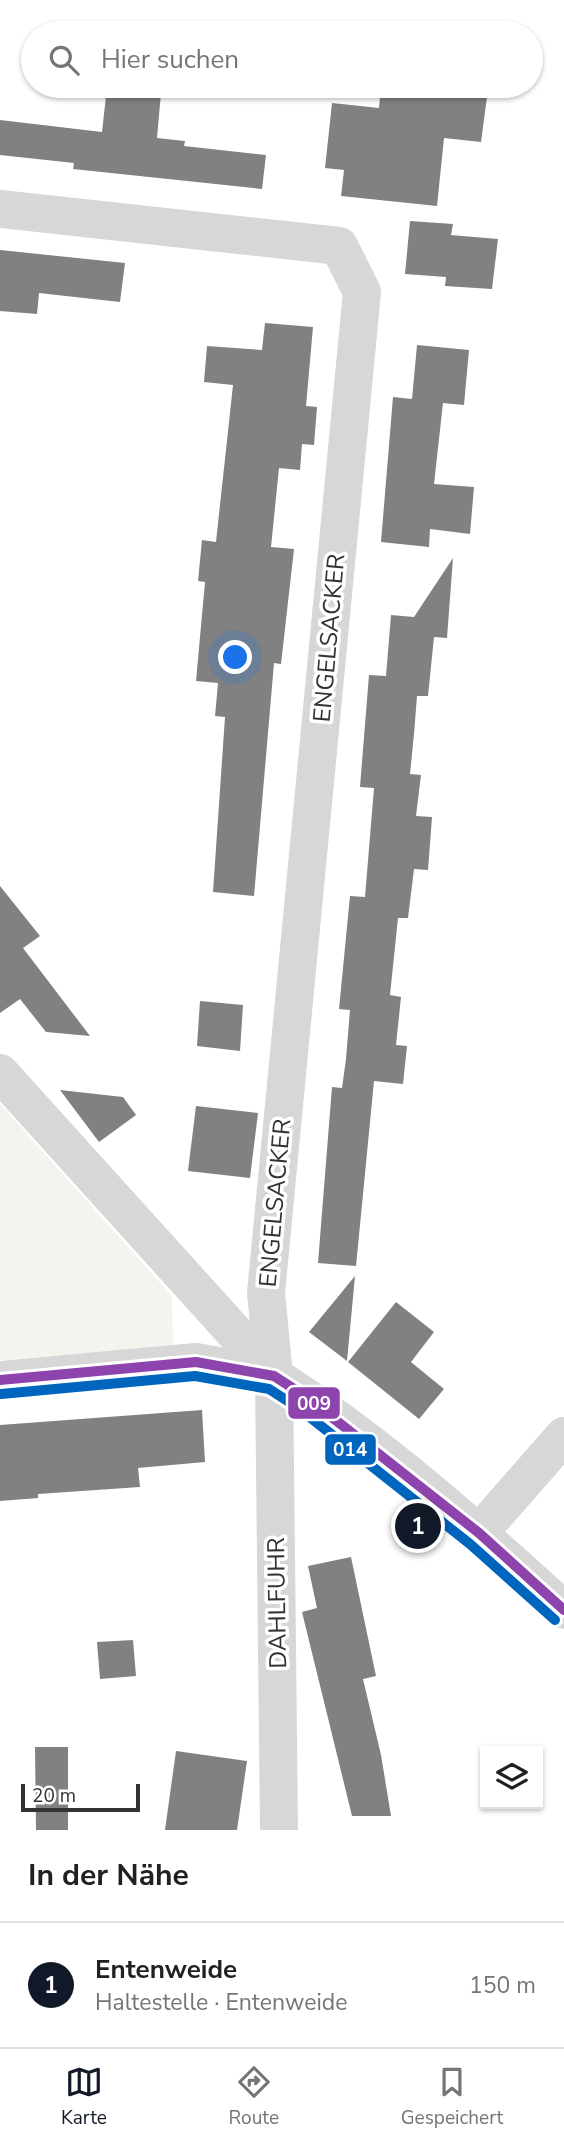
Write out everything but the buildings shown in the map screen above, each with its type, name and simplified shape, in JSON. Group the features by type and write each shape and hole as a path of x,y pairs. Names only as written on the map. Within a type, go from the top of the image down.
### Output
{"street":[{"name":"ENGELSACKER","path":"0,209 339,246 362,292 266,1293 274,1376"},
{"path":"0,1073 274,1376 305,1396 479,1532 564,1611"},
{"path":"0,1380 196,1362 274,1376"},
{"name":"DAHLFUHR","path":"274,1376 279,1830"},
{"path":"479,1532 564,1436"}],"shaded area":[{"path":"0,1104 172,1296 173,1347 0,1360"}],"transit line":[{"name":"009","path":"0,1380 196,1362 274,1376 305,1396 479,1533 564,1610"},
{"name":"014","path":"1,1394 195,1376 269,1389 297,1407 470,1544 555,1620"}],"place":[{"name":"Entenweide","path":"418,1526"}]}
